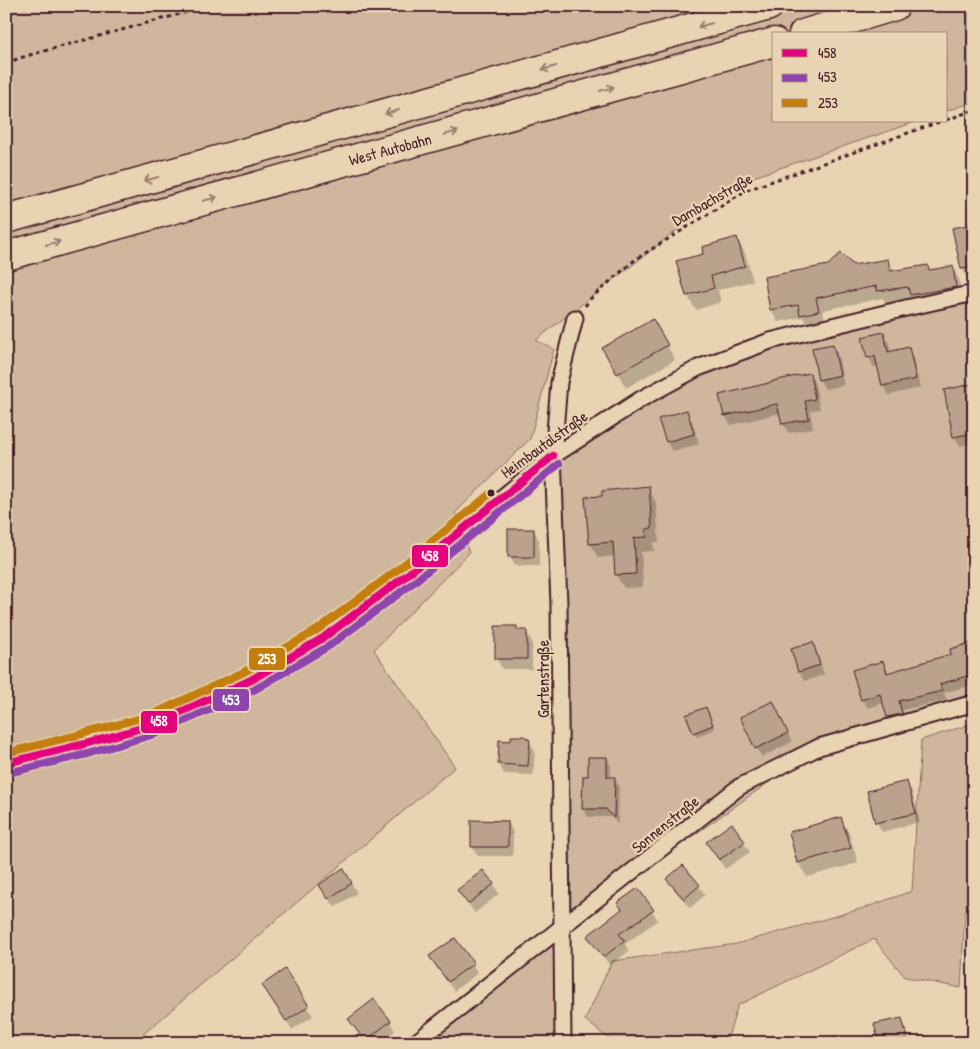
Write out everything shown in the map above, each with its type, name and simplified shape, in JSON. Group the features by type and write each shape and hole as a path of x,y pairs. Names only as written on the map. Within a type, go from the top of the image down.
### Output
{"highway":[{"path":"6,219 769,6"},
{"path":"810,32 895,6"},
{"name":"West Autobahn","path":"6,256 772,43"}],"street":[{"name":"Heimbautalstraße","path":"6,763 85,744 152,725 249,681 324,638 403,578 553,456 641,399 698,368 770,341 974,293"},
{"name":"Gartenstraße","path":"562,1043 559,604 553,456 559,382 575,318"},
{"name":"Sonnenstraße","path":"415,1043 738,787 819,747 974,703"}],"path":[{"path":"6,63 210,6"},
{"path":"948,119 974,110"},
{"name":"Dambachstraße","path":"575,318 592,297 636,259 747,190 939,122"}],"shaded area":[{"path":"6,6 974,6 974,102 948,110 948,32 772,32 772,122 915,122 739,182 536,340 554,349 530,439 455,513 469,553 374,650 455,767 133,1043 6,1043"},
{"path":"974,300 974,703 819,747 562,928 553,456 744,351"},
{"path":"974,723 974,910 965,911 961,988 905,977 874,939 738,1005 726,1043 614,1043 585,1020 612,961 736,944 864,908 912,891 921,740"},
{"path":"562,928 563,1043 415,1043"}],"building":[{"path":"974,224 974,267 961,269 952,228"},
{"path":"737,237 745,266 711,276 714,288 686,296 676,261 703,254 702,247"},
{"path":"841,253 853,265 888,259 890,271 928,265 929,270 953,266 956,287 910,295 908,287 877,291 877,286 816,298 819,311 800,315 798,305 770,310 764,277 828,265"},
{"path":"653,319 668,345 617,374 602,348"},
{"path":"884,332 888,352 909,347 916,379 882,386 875,356 867,358 862,337"},
{"path":"833,344 840,375 818,380 812,348"},
{"path":"810,373 815,399 805,401 809,419 782,424 777,404 724,416 719,395"},
{"path":"972,384 974,392 974,433 953,437 944,390"},
{"path":"687,410 694,434 666,442 658,419"},
{"path":"649,486 652,528 646,529 647,537 634,538 636,574 615,575 613,542 589,544 585,497 602,496 602,491"},
{"path":"508,529 534,529 534,557 508,557"},
{"path":"495,626 517,626 517,630 527,630 527,659 495,659"},
{"path":"813,642 820,665 798,672 791,649"},
{"path":"974,642 974,674 940,684 942,691 899,701 902,714 887,717 880,694 861,700 852,670 883,661 887,673 951,654 950,649"},
{"path":"773,701 788,733 755,749 740,717"},
{"path":"706,707 713,725 693,733 686,715"},
{"path":"511,736 524,736 530,740 528,766 498,764 499,740 511,741"},
{"path":"588,757 607,757 607,777 615,777 614,818 606,809 582,809 583,776 588,776"},
{"path":"907,781 916,813 875,823 867,791"},
{"path":"841,817 851,848 797,863 789,832"},
{"path":"471,820 508,821 508,847 471,847"},
{"path":"732,823 745,842 719,860 706,842"},
{"path":"683,865 700,885 684,899 666,879"},
{"path":"343,868 352,883 328,899 319,885"},
{"path":"483,870 494,884 468,904 457,890"},
{"path":"638,888 654,910 619,934 625,941 603,957 587,936 622,909 617,903"},
{"path":"455,938 474,963 448,982 429,956"},
{"path":"285,969 309,1006 286,1021 262,985"},
{"path":"374,999 391,1021 365,1041 348,1019"},
{"path":"902,1018 908,1043 879,1043 874,1024"}],"transit line":[{"name":"458","path":"6,763 85,744 152,725 249,681 323,638 403,578 553,456"},
{"name":"453","path":"8,773 87,754 155,734 254,690 329,646 409,586 559,464"},
{"name":"253","path":"6,753 149,716 244,672 317,630 397,570 491,493"}]}
